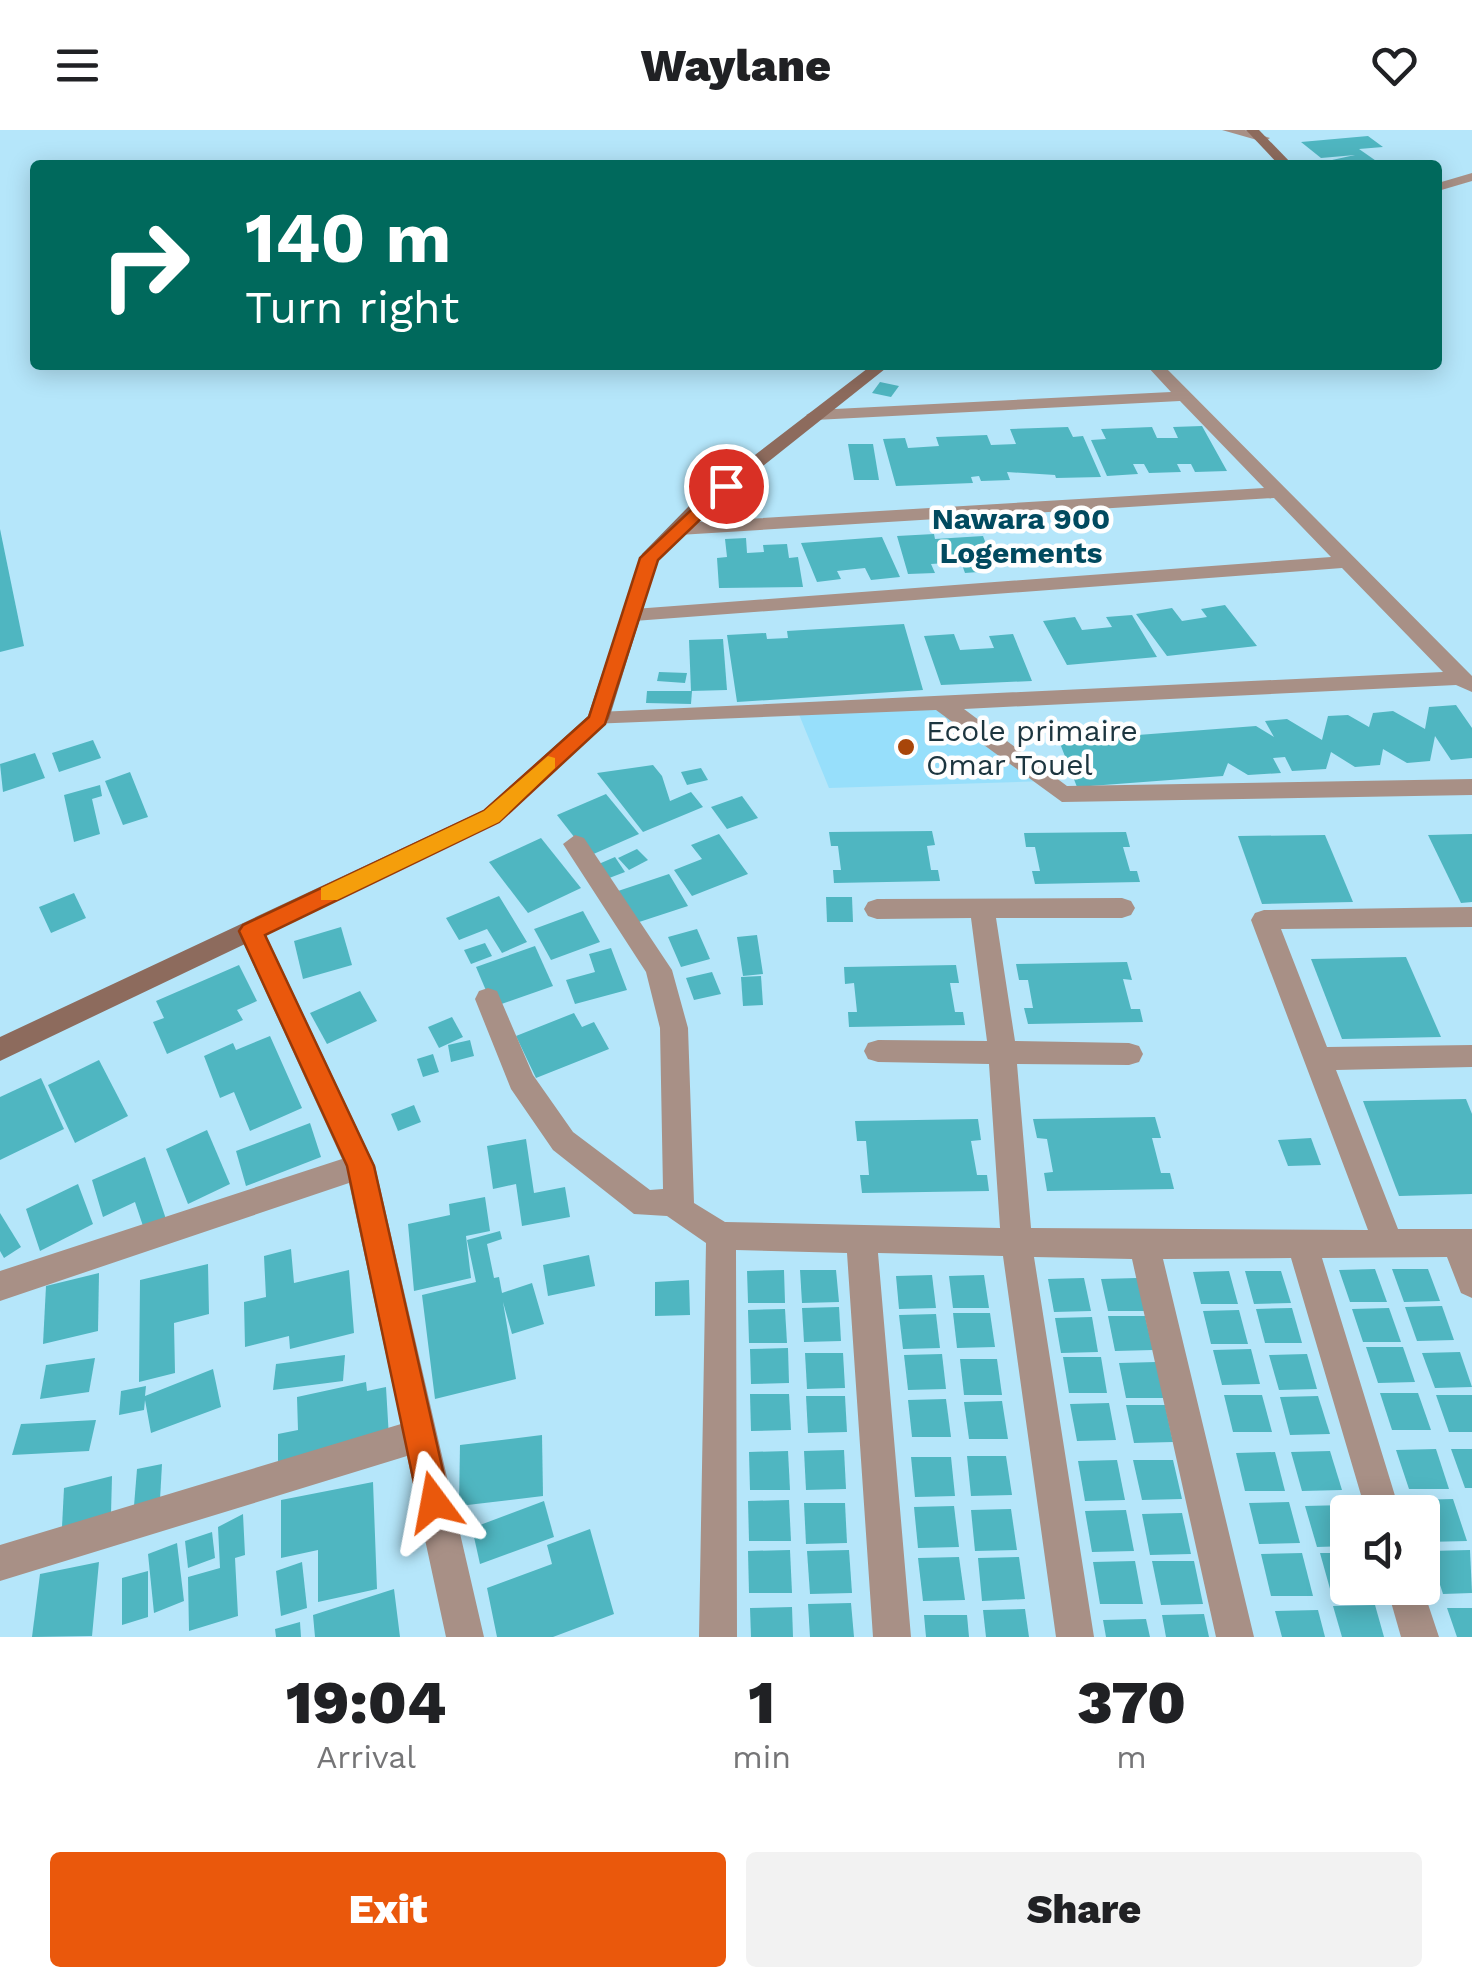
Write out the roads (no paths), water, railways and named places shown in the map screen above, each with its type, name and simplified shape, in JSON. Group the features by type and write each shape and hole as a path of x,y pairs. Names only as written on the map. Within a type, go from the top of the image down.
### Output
{"main road":[{"path":"1258,134 1281,160"},
{"path":"0,1050 492,816 598,720 649,558 679,528 815,415 875,370"}],"street":[{"path":"1228,130 1258,134"},
{"path":"1442,186 1472,178"},
{"path":"1159,370 1467,684"},
{"path":"815,415 1186,396"},
{"path":"679,528 1282,492"},
{"path":"634,615 1349,562"},
{"path":"598,720 1467,684"},
{"path":"944,705 1062,794 1472,787"},
{"path":"576,844 659,970 674,1028 679,1210 721,1236 1016,1239 1144,1245 1464,1243 1472,1284"},
{"path":"982,907 1002,1050 1016,1239 1075,1637"},
{"path":"877,909 1122,908"},
{"path":"1388,1242 1264,920 1472,917"},
{"path":"251,931 360,1166 465,1637"},
{"path":"488,999 522,1082 563,1141 644,1204 679,1202"},
{"path":"878,1051 1130,1054"},
{"path":"1319,1059 1472,1056"},
{"path":"0,1286 360,1166"},
{"path":"718,1637 721,1236"},
{"path":"860,1237 892,1637"},
{"path":"1302,1242 1378,1495"},
{"path":"1144,1245 1234,1637"},
{"path":"0,1563 419,1435"},
{"path":"1410,1605 1420,1637"}],"place":[{"name":"Ecole primaire Omar Touel","path":"906,747"}],"district":[{"name":"Nawara 900 Logements","path":"1021,535"}]}
